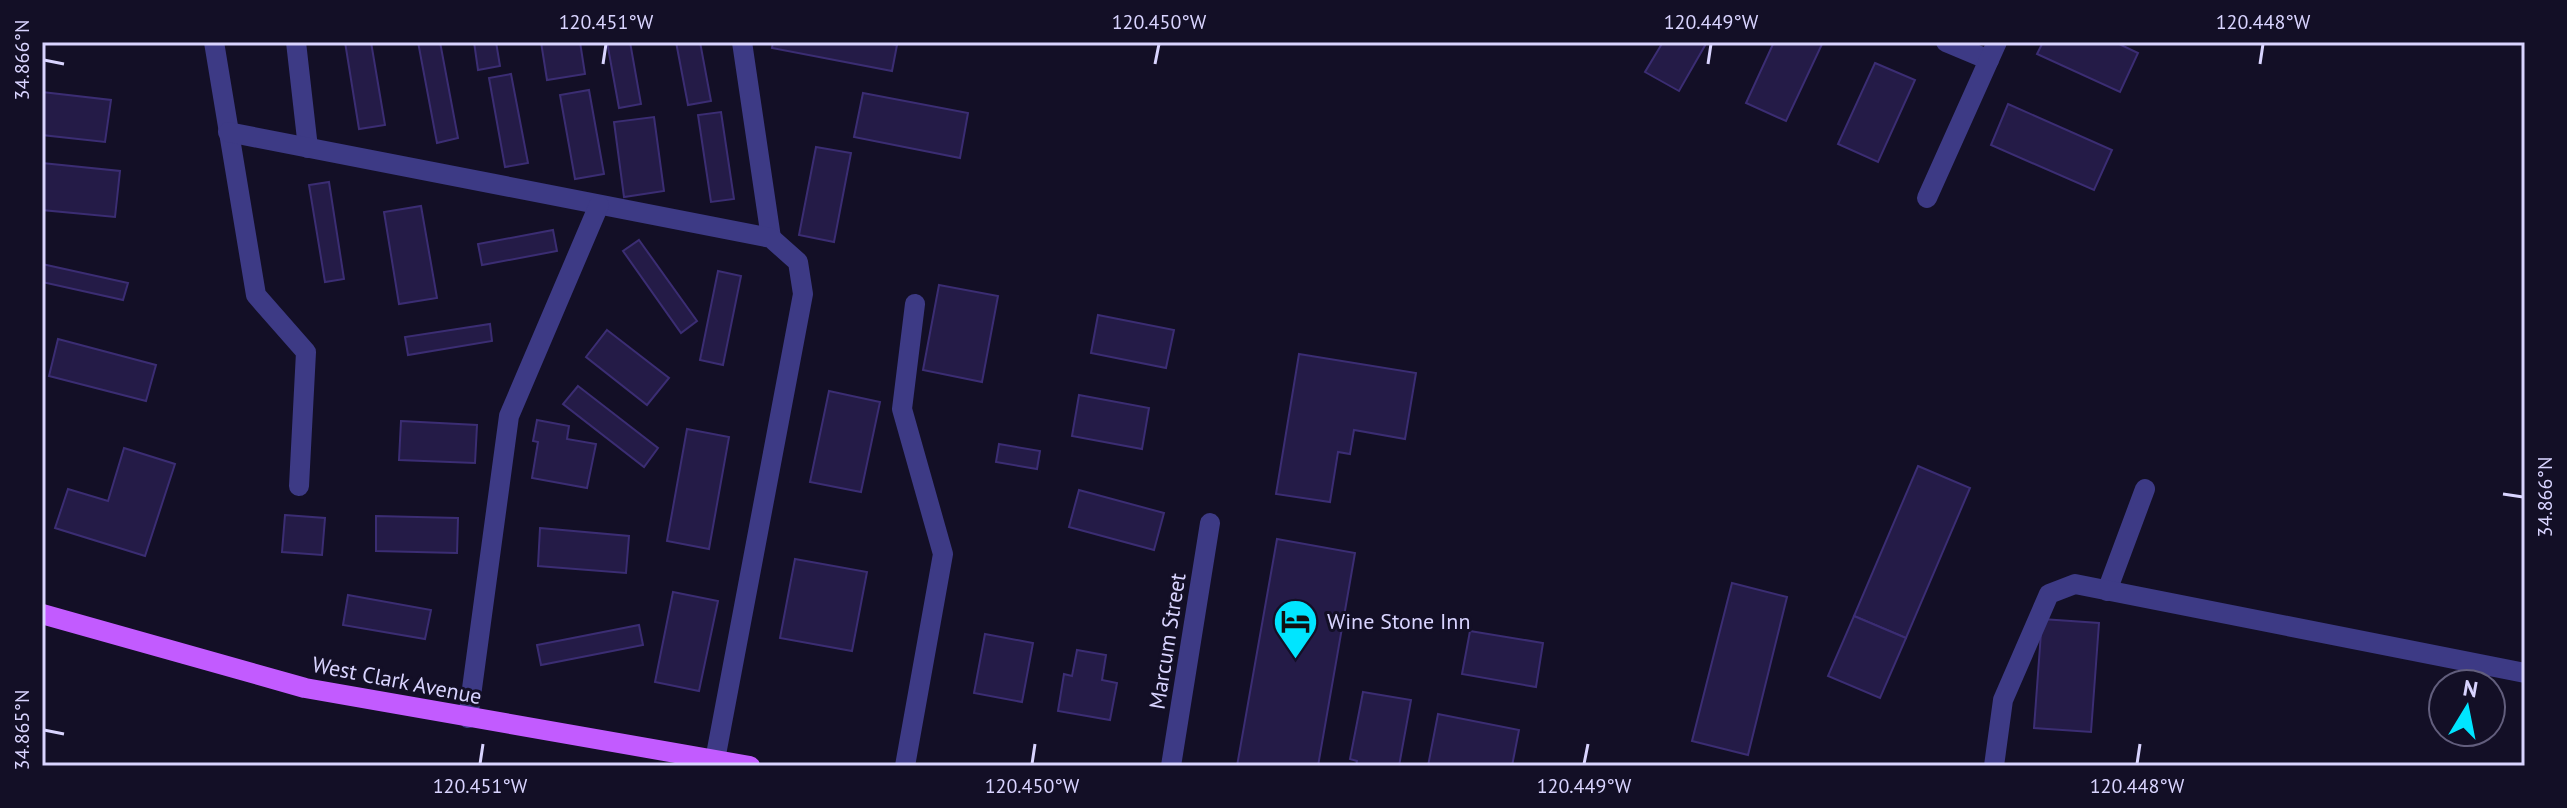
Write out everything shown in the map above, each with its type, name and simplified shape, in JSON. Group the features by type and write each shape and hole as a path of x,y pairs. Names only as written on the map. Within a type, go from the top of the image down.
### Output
{"main road":[{"name":"West Clark Avenue","path":"42,614 305,688 750,766"}],"street":[{"path":"214,42 256,295 306,352 299,486"},
{"path":"296,42 308,148"},
{"path":"742,42 771,238"},
{"path":"1927,198 1993,51 1946,42"},
{"path":"228,132 771,238 798,262 803,294 715,760"},
{"path":"468,718 509,416 599,205"},
{"path":"905,766 943,554 902,409 915,304"},
{"path":"2107,591 2145,489"},
{"name":"Marcum Street","path":"1171,766 1210,523"},
{"path":"1994,766 2003,700 2049,594 2075,584 2525,673"}],"building":[{"path":"345,42 371,42 385,125 359,129"},
{"path":"418,42 440,42 458,138 437,143"},
{"path":"474,42 496,42 500,66 478,70"},
{"path":"541,42 580,42 585,74 547,80"},
{"path":"607,42 630,42 641,104 619,108"},
{"path":"676,42 700,42 711,101 688,105"},
{"path":"773,42 881,42 897,45 892,71 772,48"},
{"path":"1663,42 1707,42 1679,91 1645,72"},
{"path":"1774,42 1823,42 1786,121 1746,103"},
{"path":"2043,42 2115,42 2138,53 2120,92 2037,54"},
{"path":"1875,63 1915,80 1878,162 1838,144"},
{"path":"511,74 528,163 505,167 489,78"},
{"path":"589,90 604,174 575,179 560,95"},
{"path":"42,92 111,100 105,142 42,135"},
{"path":"863,93 968,113 960,158 854,137"},
{"path":"2008,104 2112,150 2094,190 1991,145"},
{"path":"721,112 734,199 711,202 698,115"},
{"path":"654,117 664,191 624,197 614,122"},
{"path":"816,147 851,153 834,242 799,235"},
{"path":"42,163 120,171 115,217 42,210"},
{"path":"329,182 344,279 325,282 309,185"},
{"path":"421,206 437,298 399,304 384,212"},
{"path":"553,230 557,251 482,265 478,244"},
{"path":"639,240 697,321 681,333 623,251"},
{"path":"42,264 128,283 123,300 42,282"},
{"path":"718,271 741,276 723,365 700,360"},
{"path":"939,285 998,296 982,382 923,370"},
{"path":"1098,315 1174,330 1166,368 1091,353"},
{"path":"490,324 492,341 408,355 405,337"},
{"path":"607,330 669,378 647,405 586,357"},
{"path":"58,339 156,365 146,401 49,376"},
{"path":"1299,354 1416,373 1405,439 1354,430 1350,454 1338,452 1330,502 1276,494"},
{"path":"578,386 658,448 644,467 563,404"},
{"path":"829,391 880,402 861,492 810,482"},
{"path":"1079,395 1149,408 1142,449 1072,436"},
{"path":"537,420 569,426 567,439 596,444 587,488 532,478 538,442 533,441"},
{"path":"401,421 477,425 475,463 399,460"},
{"path":"687,429 729,437 709,549 667,541"},
{"path":"999,444 1040,451 1037,469 996,462"},
{"path":"124,448 175,464 145,556 55,528 68,489 108,501"},
{"path":"1918,466 1970,488 1906,638 1854,616"},
{"path":"1079,490 1164,513 1154,550 1069,527"},
{"path":"285,515 325,518 322,555 282,552"},
{"path":"376,516 458,518 457,553 376,551"},
{"path":"540,528 629,536 626,573 538,566"},
{"name":"Wine Stone Inn","path":"1277,539 1355,553 1318,766 1237,766"},
{"path":"795,559 867,572 852,651 780,638"},
{"path":"1732,583 1787,597 1748,755 1692,741"},
{"path":"673,592 718,601 699,691 655,682"},
{"path":"348,595 431,610 425,639 343,625"},
{"path":"1854,616 1906,638 1880,698 1828,676"},
{"path":"2042,619 2099,623 2091,732 2034,728"},
{"path":"639,625 643,645 541,665 537,645"},
{"path":"1470,631 1543,643 1536,687 1462,674"},
{"path":"985,634 1033,643 1022,702 974,693"},
{"path":"1077,650 1106,655 1102,680 1117,683 1110,720 1058,711 1064,674 1072,676"},
{"path":"1363,692 1411,700 1399,766 1356,766 1357,761 1350,759"},
{"path":"1438,714 1519,730 1512,766 1428,766"}],"place":[{"name":"Wine Stone Inn","path":"1296,660"}]}
